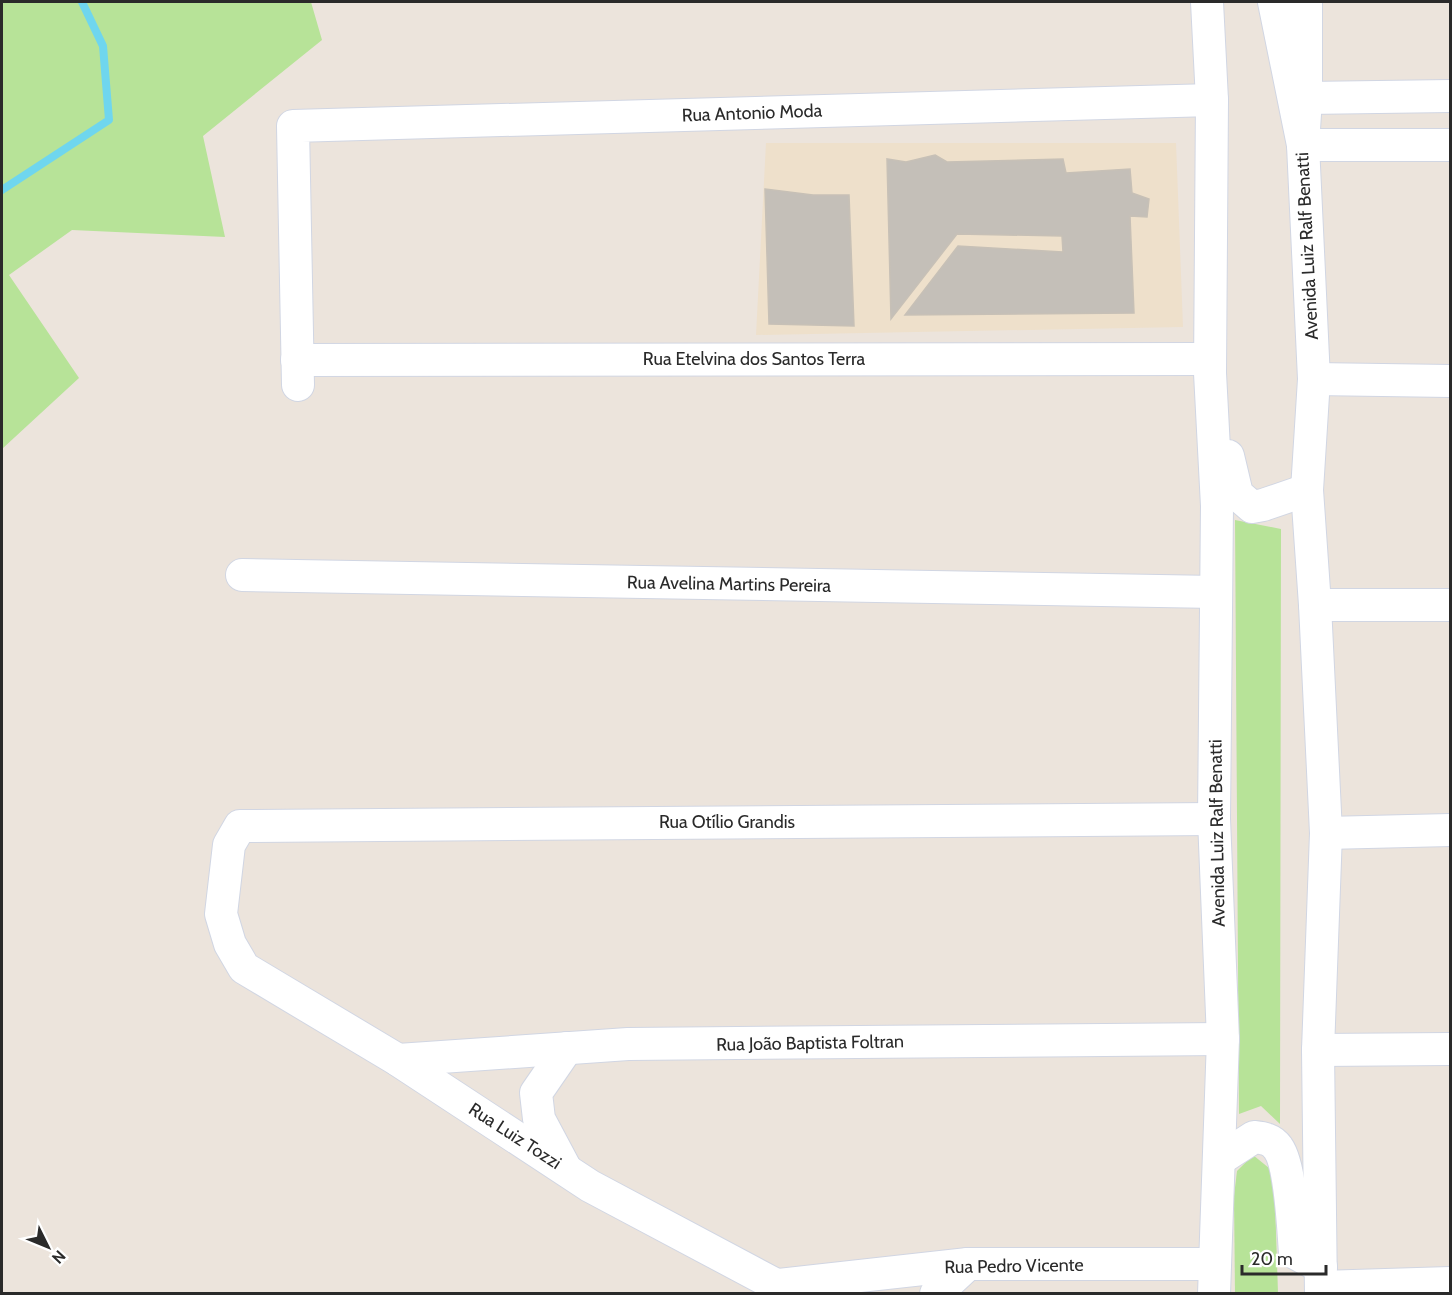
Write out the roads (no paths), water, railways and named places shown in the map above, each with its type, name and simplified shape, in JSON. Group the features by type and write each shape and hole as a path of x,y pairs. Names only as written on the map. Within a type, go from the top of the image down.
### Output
{"street":[{"path":"1274,2 1303,145 1450,145"},
{"name":"Avenida Luiz Ralf Benatti","path":"1306,2 1306,98 1303,145 1314,379 1307,490 1326,833 1318,1050 1321,1282"},
{"name":"Avenida Luiz Ralf Benatti","path":"1212,7 1210,366 1217,506 1214,819 1223,1039 1215,1279"},
{"path":"1306,98 1450,96"},
{"name":"Rua Antonio Moda","path":"297,373 293,126 1212,100"},
{"name":"Avenida Luiz Ralf Benatti","path":"1210,366 1237,494 1252,507 1307,490"},
{"name":"Rua Etelvina dos Santos Terra","path":"297,373 1210,366"},
{"path":"1314,379 1450,381"},
{"name":"Rua Avelina Martins Pereira","path":"242,575 1216,592"},
{"path":"1315,605 1450,604"},
{"name":"Rua Otílio Grandis","path":"244,968 231,944 221,914 229,845 240,826 1214,819"},
{"path":"1326,833 1450,830"},
{"name":"Rua Luiz Tozzi","path":"244,968 398,1060 591,1186 786,1289"},
{"name":"Rua João Baptista Foltran","path":"398,1060 628,1044 1223,1039"},
{"path":"565,1169 539,1119 536,1094 567,1048"},
{"path":"1318,1050 1450,1049"},
{"path":"1220,1160 1254,1137 1267,1138 1278,1148 1286,1168 1295,1253 1321,1282 1450,1283"},
{"path":"936,1293 968,1264"},
{"name":"Rua Pedro Vicente","path":"786,1289 968,1264 1215,1279"}],"waterway":[{"path":"2,190 109,120 103,46 82,2"}]}
